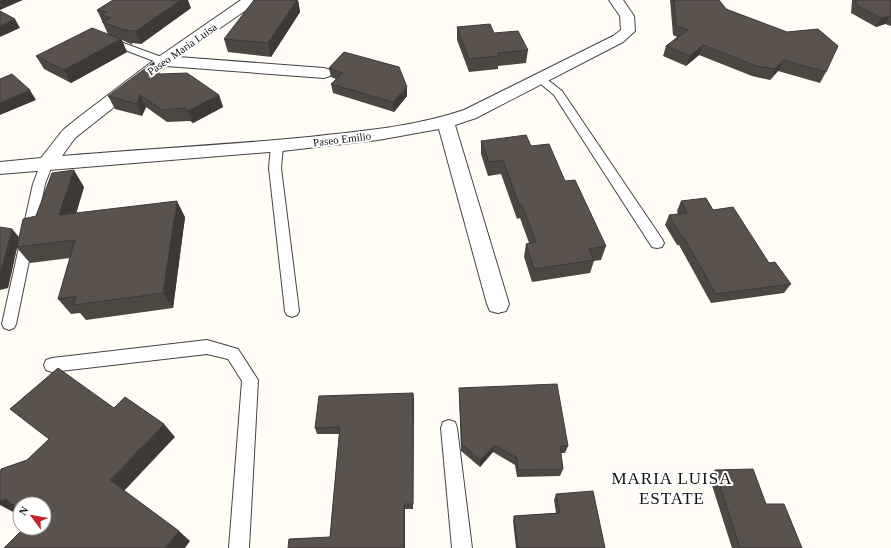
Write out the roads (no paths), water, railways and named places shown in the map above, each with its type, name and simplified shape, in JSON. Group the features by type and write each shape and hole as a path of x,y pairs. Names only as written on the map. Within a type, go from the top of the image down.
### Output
{"street":[{"name":"Paseo Maria Luisa","path":"47,163 69,134 163,61 247,3 248,0"},
{"name":"Paseo Emilio","path":"0,168 47,163 276,146 385,134 446,123 470,114 618,39 628,31 626,16 616,0"},
{"path":"163,61 324,73"},
{"path":"446,123 498,304"}],"lane":[{"path":"103,38 163,61"},
{"path":"540,79 558,93 657,243"},
{"path":"276,146 275,168 292,311"},
{"path":"9,324 39,184 47,163"},
{"path":"52,365 207,346 233,354 250,380 239,548"},
{"path":"449,428 462,548"}],"district":[{"name":"MARIA LUISA ESTATE","path":"672,488"}]}
